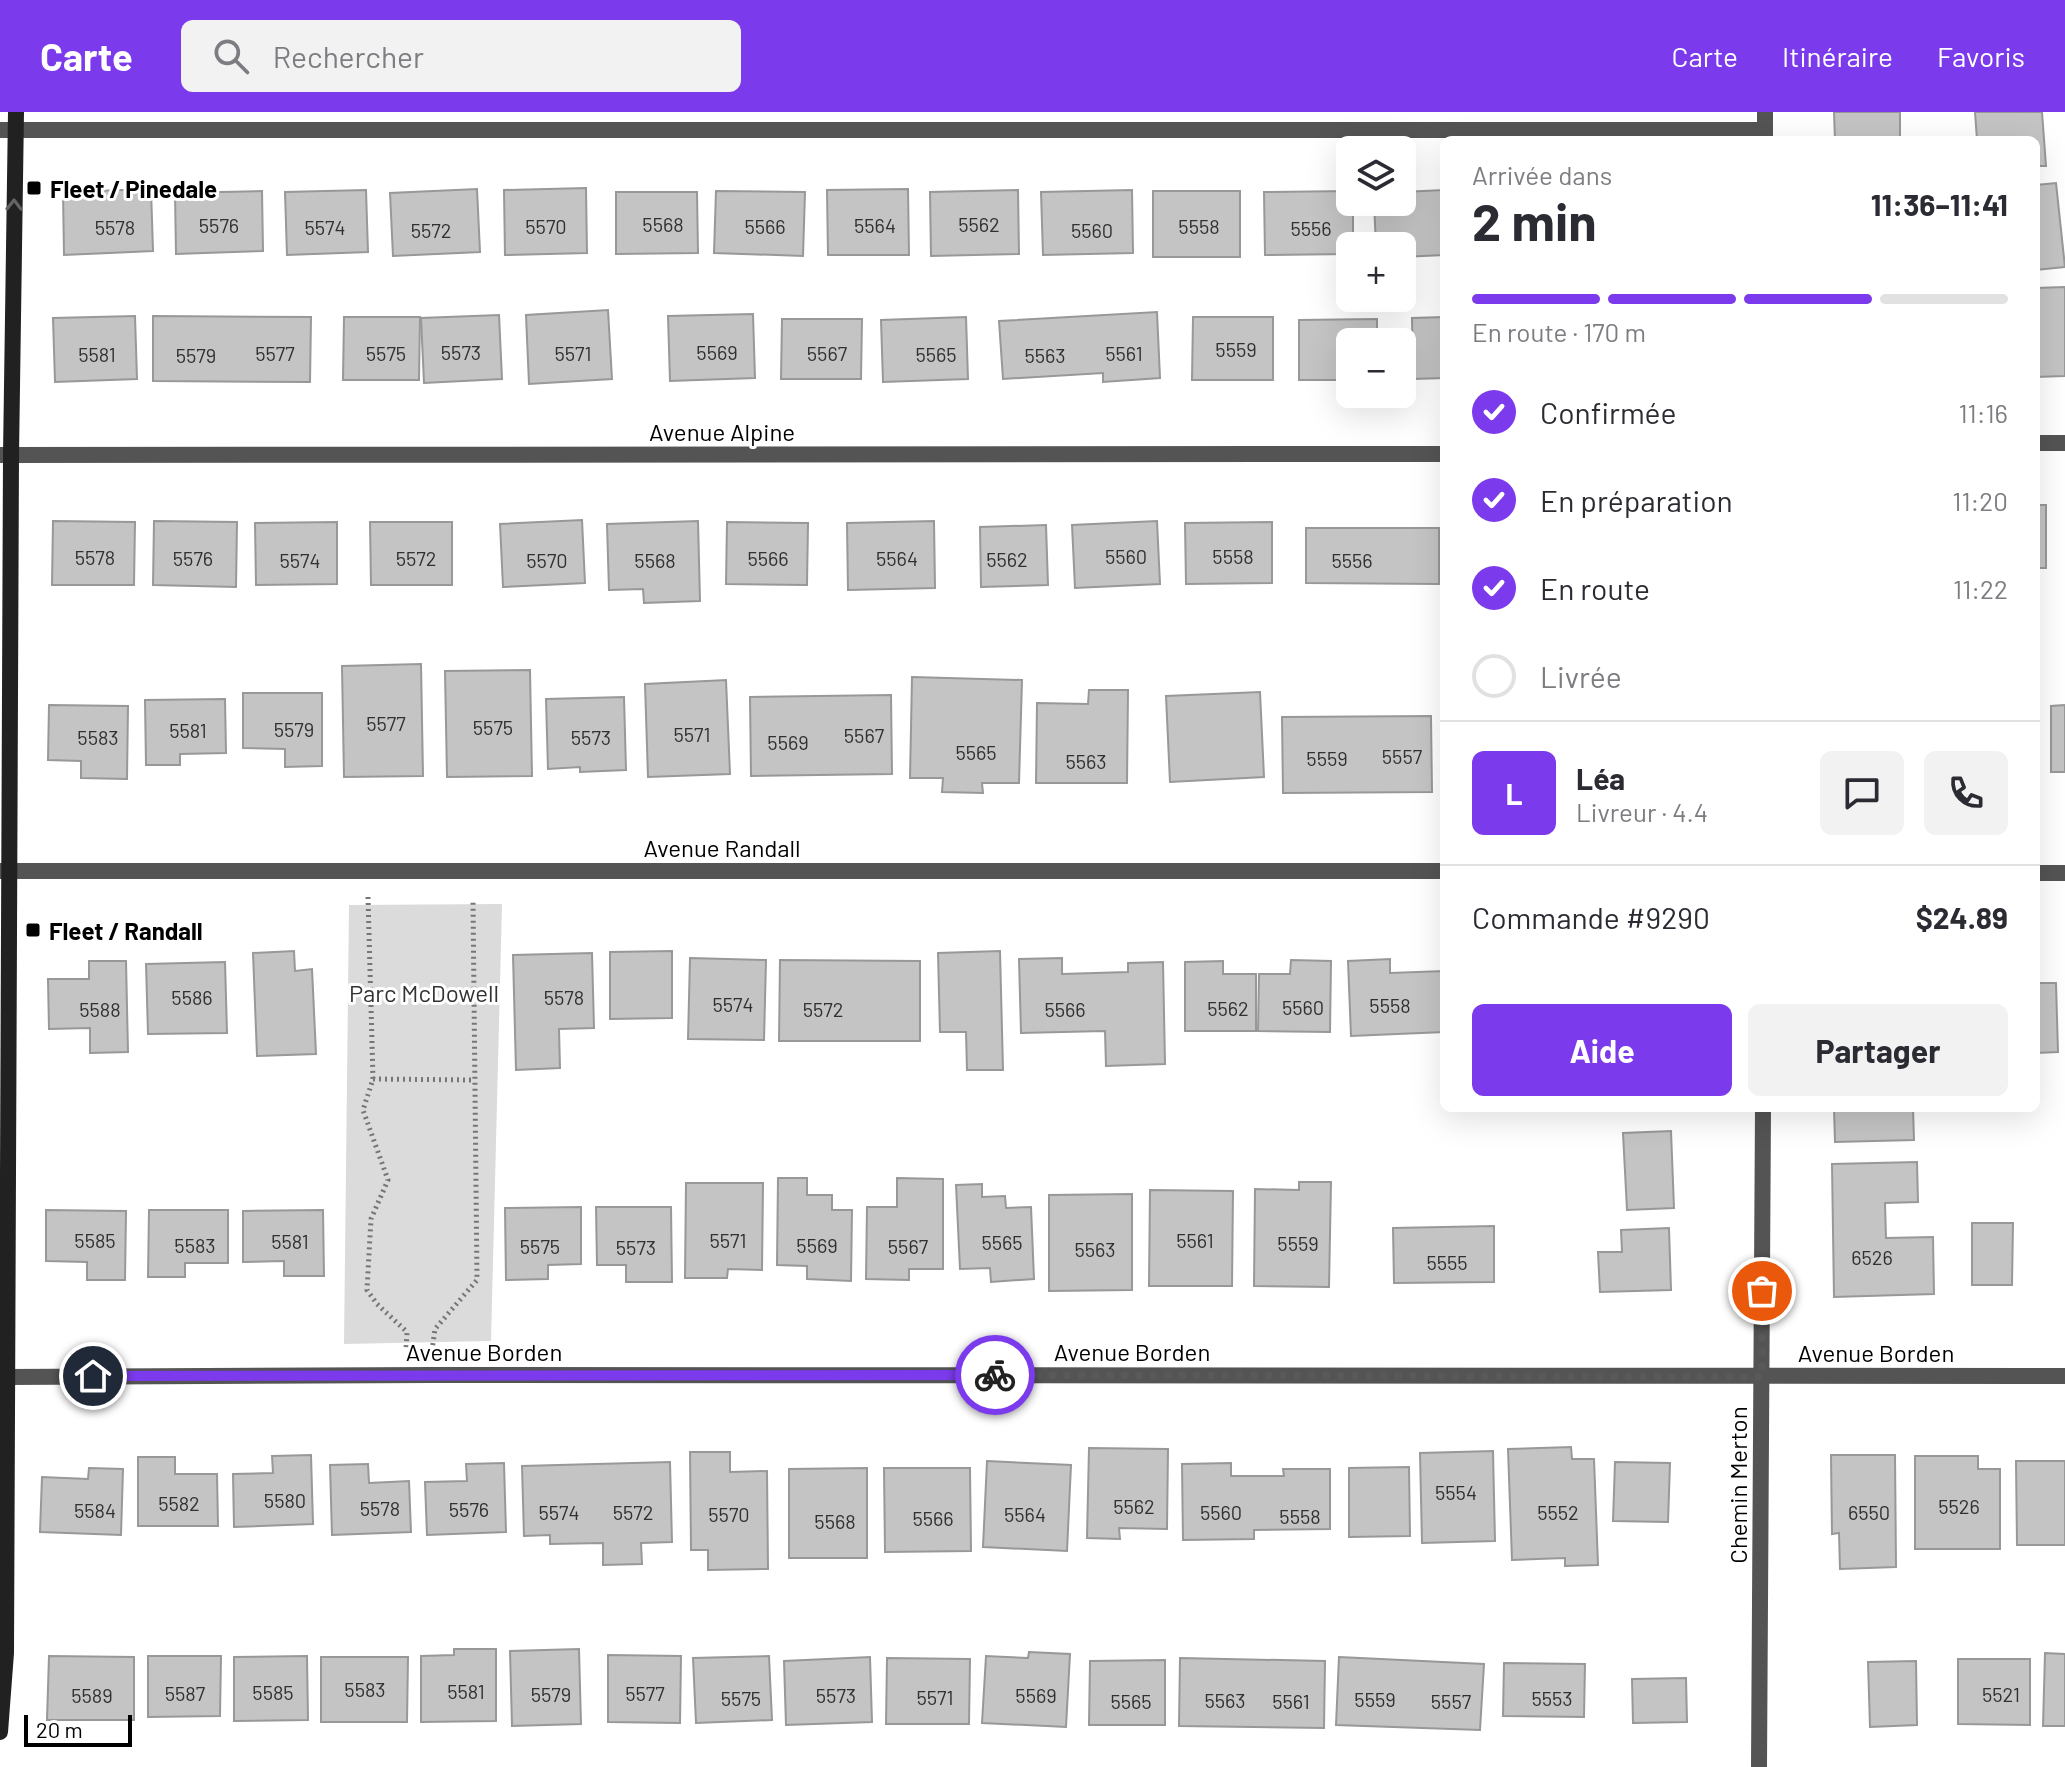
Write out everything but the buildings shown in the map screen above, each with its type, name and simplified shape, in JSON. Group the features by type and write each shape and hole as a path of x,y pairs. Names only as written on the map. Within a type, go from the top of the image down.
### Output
{"main road":[{"path":"0,1732 6,1653 8,130 16,112"}],"street":[{"path":"8,130 1765,135 1765,112"},
{"path":"2040,443 2065,443"},
{"name":"Avenue Alpine","path":"6,455 1440,454"},
{"name":"Avenue Randall","path":"6,871 1440,871"},
{"path":"2040,873 2065,873"},
{"name":"Chemin Merton","path":"1759,1767 1763,1112"},
{"name":"Avenue Borden","path":"7,1377 2065,1376"}],"path":[{"path":"368,901 373,1079 363,1110 388,1180 371,1219 367,1290 377,1304 407,1332 406,1348"},
{"path":"432,1348 435,1329 477,1280 473,901"},
{"path":"373,1079 475,1080"}],"green space":[{"name":"Parc McDowell","path":"502,904 491,1341 344,1344 349,905"}],"way so far":[{"path":"995,1375 1762,1377 1762,1291"}],"place":[{"name":"Fleet / Pinedale","path":"34,188"},
{"name":"Fleet / Randall","path":"33,930"}],"route":[{"path":"93,1376 995,1375"}]}
